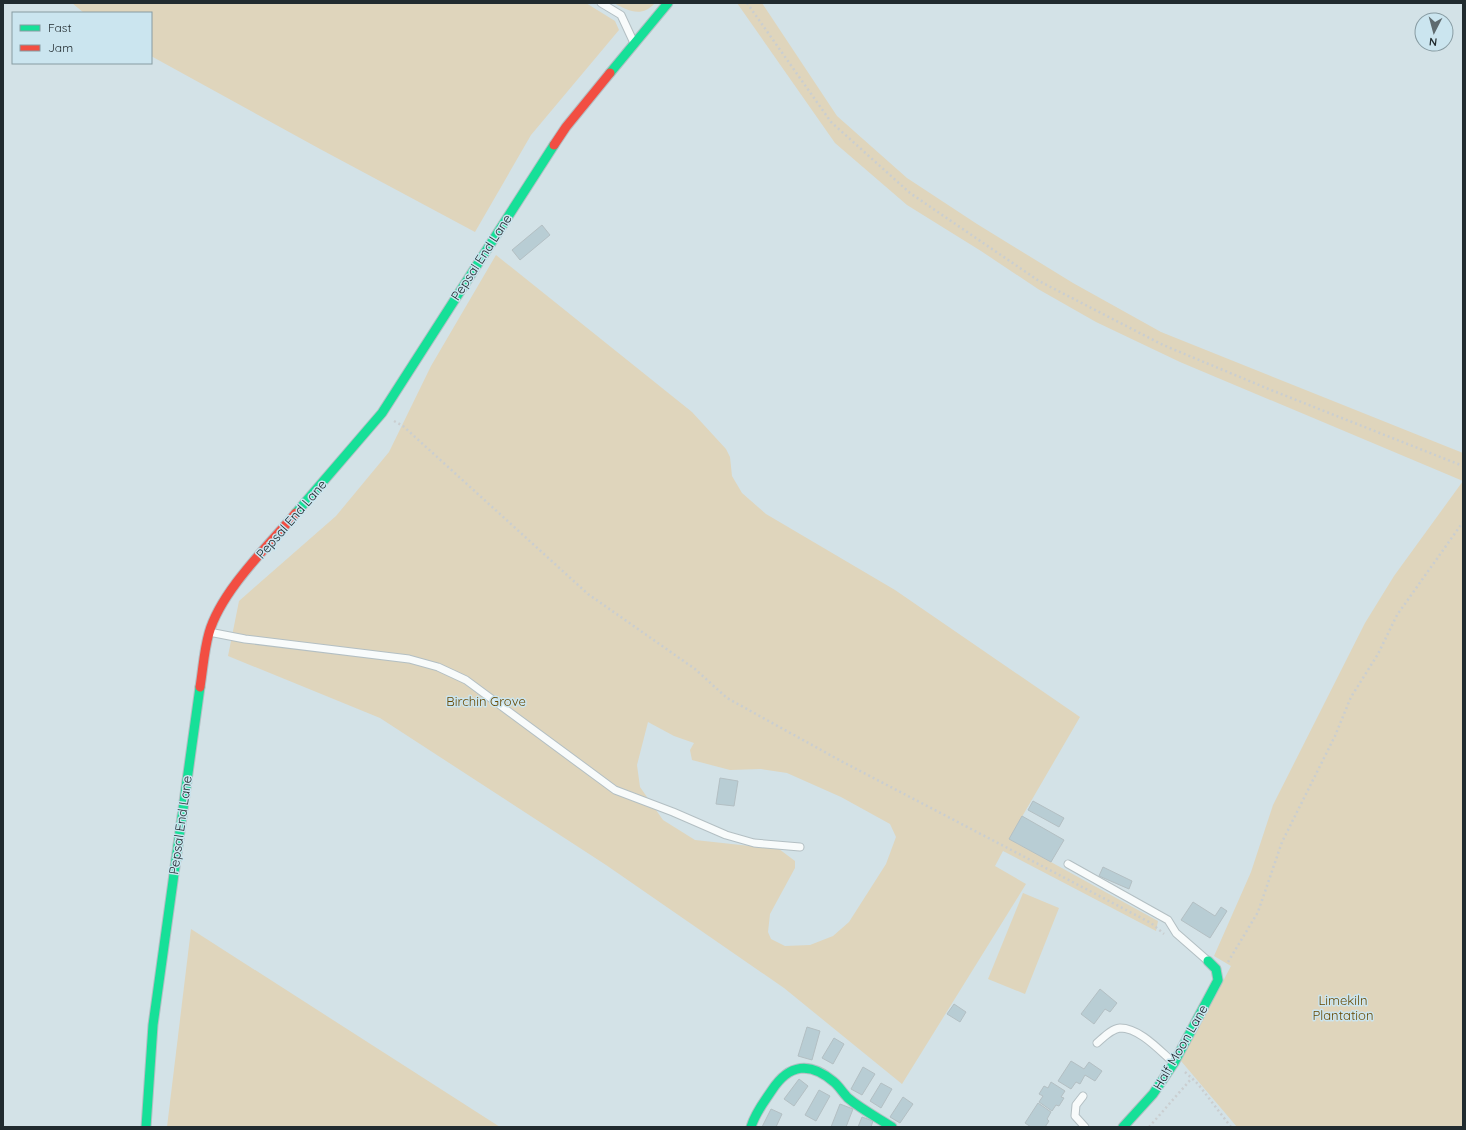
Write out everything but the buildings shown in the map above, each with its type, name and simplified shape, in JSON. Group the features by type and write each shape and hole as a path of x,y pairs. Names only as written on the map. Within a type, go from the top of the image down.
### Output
{"street":[{"name":"Pepsal End Lane","path":"146,1127 154,1017 187,774 209,632 218,611 241,577 382,413 502,224 566,127 668,3"},
{"path":"1208,961 1216,970 1218,980"},
{"name":"Half Moon Lane","path":"1123,1127 1153,1094 1174,1063 1218,980"},
{"path":"751,1127 754,1116 778,1079 790,1070 796,1068 812,1070 834,1082 848,1098 892,1127"}],"lane":[{"path":"601,3 621,15 635,44"},
{"path":"209,632 245,639 409,659 438,667 466,680 615,790 726,835 754,843 800,846"},
{"path":"1068,864 1168,920 1176,932 1208,961"},
{"path":"1097,1044 1112,1031 1120,1028 1138,1034 1174,1063"},
{"path":"1083,1096 1076,1106 1075,1116 1085,1127"}],"path":[{"path":"747,3 831,122 910,193 1039,281 1163,345 1271,390 1463,466"},
{"path":"382,413 403,426 588,594 695,669 727,698 854,768 1151,924 1169,938"},
{"path":"1218,980 1258,912 1282,842 1335,736 1351,697 1378,654 1397,615 1463,522"},
{"path":"1174,1063 1192,1078 1231,1127"},
{"path":"1149,1127 1192,1078"}],"green space":[{"path":"72,3 586,3 615,21 619,30 531,135 475,232 152,57 152,12 83,12"},
{"path":"614,3 655,3 650,8 640,12 635,12"},
{"path":"737,3 762,3 837,116 907,178 977,224 1073,283 1161,332 1463,453 1463,481 1180,362 1096,322 1038,289 981,251 907,205 835,143"},
{"name":"Birchin Grove","path":"496,255 692,412 726,449 730,457 732,476 742,493 766,514 895,590 1080,717 1009,839 1158,921 1156,931 1003,851 995,866 1026,884 902,1084 784,988 606,865 380,718 228,656 239,601 336,516 389,452 431,366","holes":["648,722 674,736 694,743 690,750 692,760 730,770 761,769 787,773 841,797 890,824 896,837 886,864 849,922 833,936 810,945 785,946 771,939 768,932 770,914 795,868 795,861 779,849 695,840 663,820 640,787 637,765"]},
{"name":"Limekiln Plantation","path":"1463,481 1463,1127 1237,1127 1181,1061 1231,966 1214,956 1251,872 1273,805 1365,623 1394,576"},
{"path":"1023,893 1059,908 1025,994 988,979"},
{"path":"191,929 500,1127 167,1127"}],"traffic: fast":[{"path":"610,73 668,3"},
{"path":"296,513 382,413 554,145"},
{"path":"146,1127 153,1025 200,687"},
{"path":"1123,1127 1153,1094 1174,1063 1218,980 1216,969 1208,961"},
{"path":"751,1127 760,1108 779,1081 785,1075 800,1068 808,1068 825,1075 853,1102 892,1127"}],"traffic: jam":[{"path":"554,145 566,127 610,73"},
{"path":"200,687 207,639 215,617 234,585 259,554 296,513"}]}
